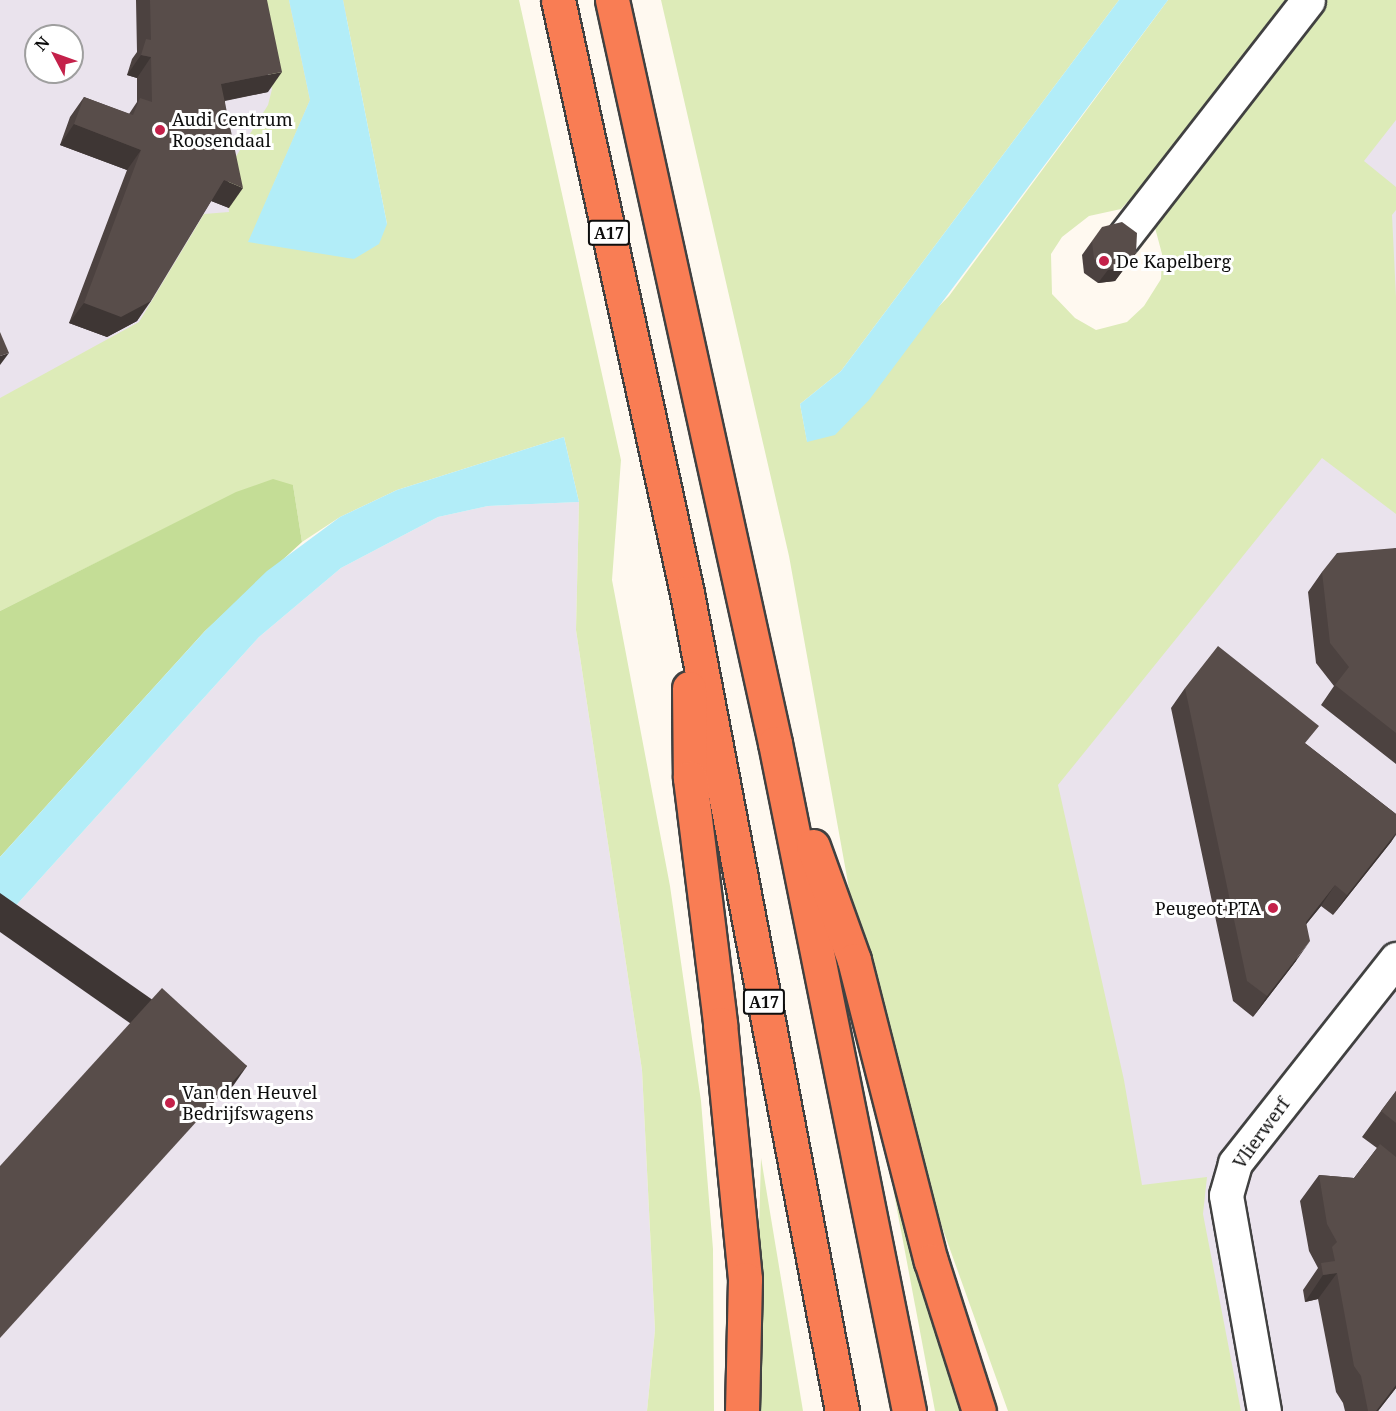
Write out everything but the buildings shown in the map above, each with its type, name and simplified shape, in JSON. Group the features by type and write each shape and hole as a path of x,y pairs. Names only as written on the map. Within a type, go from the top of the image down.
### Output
{"highway":[{"name":"A17","path":"558,0 687,593 842,1411"},
{"path":"612,0 775,743 909,1411"},
{"name":"A17","path":"687,593 690,778 720,1024 745,1279 742,1411"},
{"path":"775,743 854,960 931,1261 979,1411"}],"street":[{"path":"1123,238 1308,0"},
{"name":"Vlierwerf","path":"1264,1411 1226,1195 1235,1163 1396,959"}],"shaded area":[{"path":"0,0 351,0 319,121 0,480"},
{"path":"1396,112 1396,1411 1202,1411 1024,779 1359,159"},
{"path":"579,502 576,630 642,1070 655,1330 647,1411 0,1411 0,923 259,637 341,568 438,517 488,506"}],"green space":[{"path":"255,0 289,0 310,100 249,242 387,224 343,0 519,0 621,460 612,580 670,886 701,1101 713,1249 714,1411 647,1411 655,1330 642,1070 576,630 579,502 564,437 397,490 340,517 302,542 293,485 236,493 0,611 0,398 139,322 204,214 229,212 225,174 268,105 272,89"},
{"path":"661,0 1119,0 841,371 800,404 807,441 949,296 1168,0 1285,0 1149,178 1121,209 1089,216 1062,237 1051,254 1052,294 1075,318 1096,330 1127,322 1144,306 1161,279 1162,254 1154,224 1326,0 1396,0 1396,120 1364,161 1396,187 1396,210 1392,215 1396,297 1396,514 1322,458 1058,785 1124,1080 1142,1185 1207,1177 1203,1214 1241,1411 1008,1411 942,1227 890,1052 850,894 789,556"},
{"path":"273,479 293,485 302,542 205,631 0,857 0,611 236,492"},
{"path":"761,1158 803,1411 754,1411"},
{"path":"893,1188 964,1411 935,1411"}],"water":[{"path":"289,0 343,0 387,224 379,244 354,259 248,242 310,100"},
{"path":"1119,0 1168,0 869,400 835,435 807,442 800,404 841,371"},
{"path":"564,437 579,502 488,506 438,517 341,568 259,637 0,923 0,857 205,631 267,571 340,517 397,490"}],"place":[{"name":"Audi Centrum Roosendaal","path":"160,130"},
{"name":"De Kapelberg","path":"1104,261"},
{"name":"Peugeot PTA","path":"1273,908"},
{"name":"Van den Heuvel Bedrijfswagens","path":"170,1103"}]}
